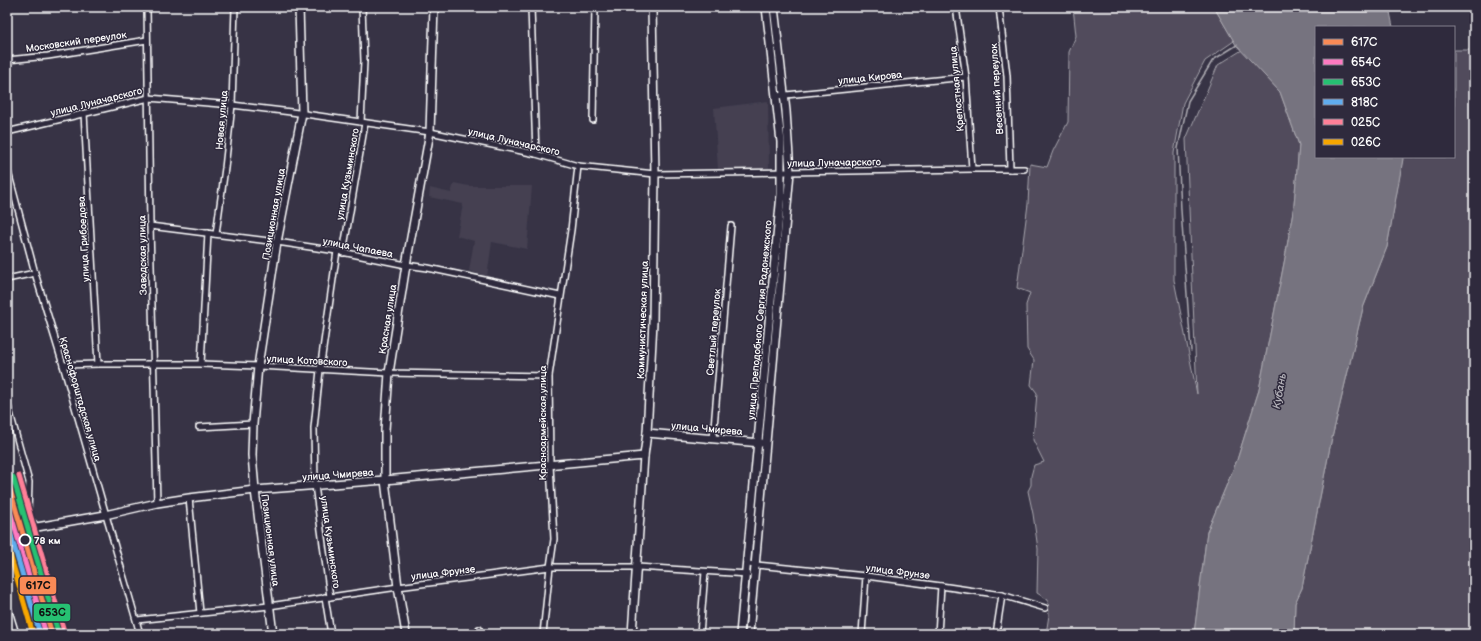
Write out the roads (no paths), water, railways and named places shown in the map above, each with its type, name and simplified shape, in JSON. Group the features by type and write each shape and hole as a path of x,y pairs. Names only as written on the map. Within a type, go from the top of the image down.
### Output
{"street":[{"name":"Заводская улица","path":"147,7 150,226 157,503"},
{"name":"Новая улица","path":"216,234 232,104 235,7"},
{"name":"Позиционная улица","path":"273,634 255,490 252,455 253,424 258,366 277,242 302,113 299,7"},
{"name":"улица Кузьминского","path":"343,252 363,122 364,61 362,7"},
{"name":"Красная улица","path":"406,634 398,587 385,480 385,430 389,373 406,265 430,132 434,7"},
{"path":"531,7 536,154"},
{"path":"593,120 595,7"},
{"name":"Коммунистическая улица","path":"632,634 644,456 647,433 653,322 655,174 652,7"},
{"name":"улица Преподобного Сергия Радонежского","path":"740,634 762,443 790,172 766,7"},
{"name":"улица Преподобного Сергия Радонежского","path":"749,634 782,172 780,95 774,7"},
{"name":"Крепостная улица","path":"956,7 966,77 972,169"},
{"name":"Весенний переулок","path":"999,7 1007,76 1010,169"},
{"name":"Московский переулок","path":"7,60 48,56 147,40"},
{"name":"улица Кирова","path":"780,95 966,77"},
{"name":"улица Луначарского","path":"7,132 149,98 232,104 430,132 536,154 578,166 655,174 972,169 1024,170"},
{"name":"улица Грибоедова","path":"84,113 98,364"},
{"name":"Красноармейская улица","path":"543,634 554,539 550,465 549,376 571,230 578,166"},
{"name":"Краснофорштадская улица","path":"7,168 34,273 63,365 140,634"},
{"name":"улица Чапаева","path":"150,226 338,251 428,268 560,296"},
{"name":"Светлый переулок","path":"713,440 731,226"},
{"path":"201,364 208,233"},
{"name":"улица Кузьминского","path":"331,634 315,485 314,428 320,370 338,251"},
{"path":"7,279 34,273"},
{"name":"улица Котовского","path":"63,365 201,364 389,373 549,376"},
{"path":"7,402 29,482 28,516 37,527"},
{"path":"199,427 253,424"},
{"name":"улица Чмирева","path":"647,433 713,440 762,443"},
{"name":"улица Чмирева","path":"37,527 105,515 157,503 255,490 385,480 644,456"},
{"path":"189,498 200,614"},
{"name":"улица Фрунзе","path":"747,564 866,576 1002,595 1045,608"},
{"name":"улица Фрунзе","path":"136,620 269,606 550,567 637,567 754,575"},
{"path":"700,634 705,572"},
{"path":"862,634 866,576"},
{"path":"938,634 941,586"},
{"path":"996,634 1002,595"},
{"path":"7,608 15,634"}],"water":[{"name":"Кубань","path":"1214,7 1389,7 1393,26 1315,26 1315,158 1403,159 1387,247 1363,308 1331,442 1302,588 1295,603 1294,634 1194,634 1207,532 1237,460 1259,390 1294,205 1299,145 1280,92 1236,45"}],"waterway":[{"path":"1191,351 1178,148 1188,101 1213,60 1237,45"}],"place":[{"name":"78 км","path":"25,540"}]}
